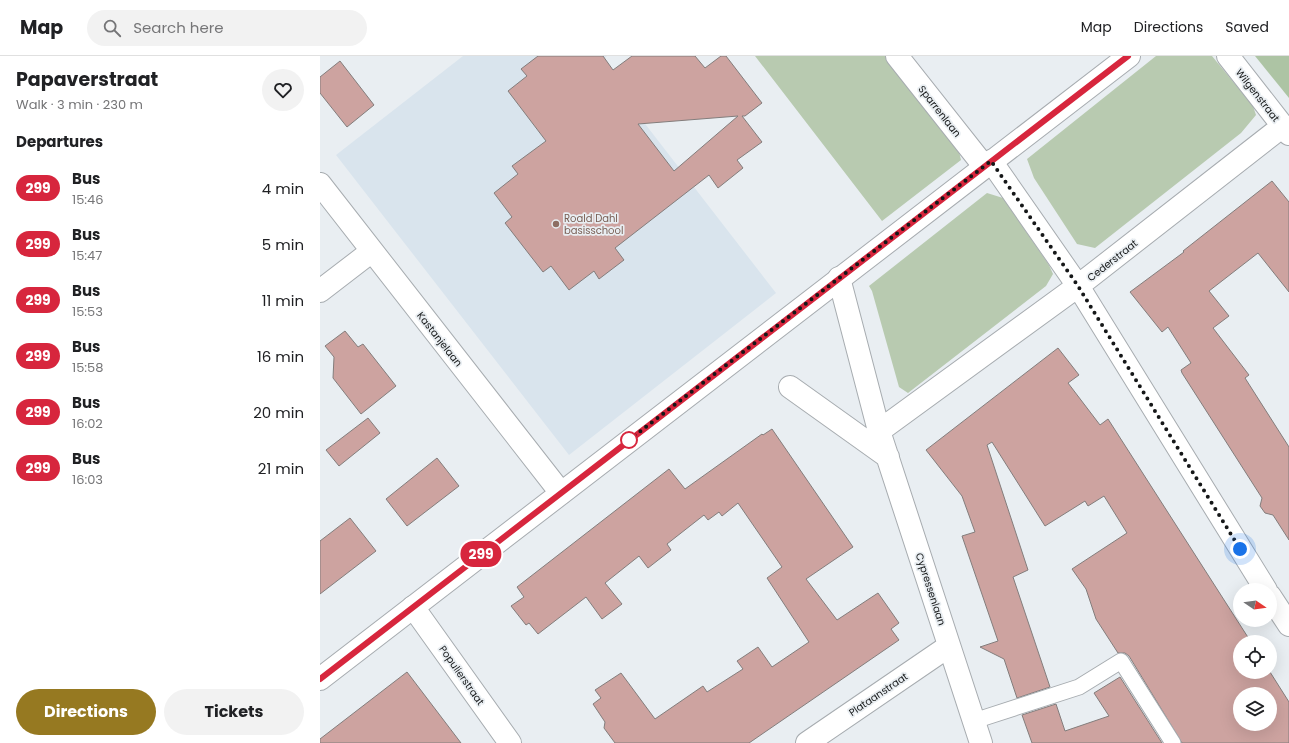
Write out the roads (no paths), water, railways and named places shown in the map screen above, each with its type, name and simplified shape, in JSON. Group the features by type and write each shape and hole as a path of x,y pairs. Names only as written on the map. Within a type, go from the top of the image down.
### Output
{"street":[{"name":"Sparrenlaan","path":"897,56 987,163 1078,286 1262,583"},
{"path":"320,679 987,163 1128,56"},
{"name":"Wilgenstraat","path":"1228,56 1286,130"},
{"name":"Cederstraat","path":"879,431 1078,286 1286,130"},
{"name":"Kastanjelaan","path":"320,184 561,493"},
{"path":"320,291 372,251"},
{"name":"Cypressenlaan","path":"839,278 879,431 981,743"},
{"path":"790,387 888,457"},
{"name":"Populierstraat","path":"413,606 510,743"},
{"path":"1277,607 1289,625"},
{"name":"Plataanstraat","path":"807,743 949,646"}],"lane":[{"path":"974,721 1079,687 1121,661 1173,743"}],"place":[{"name":"Roald Dahl basisschool","path":"556,224"}]}
